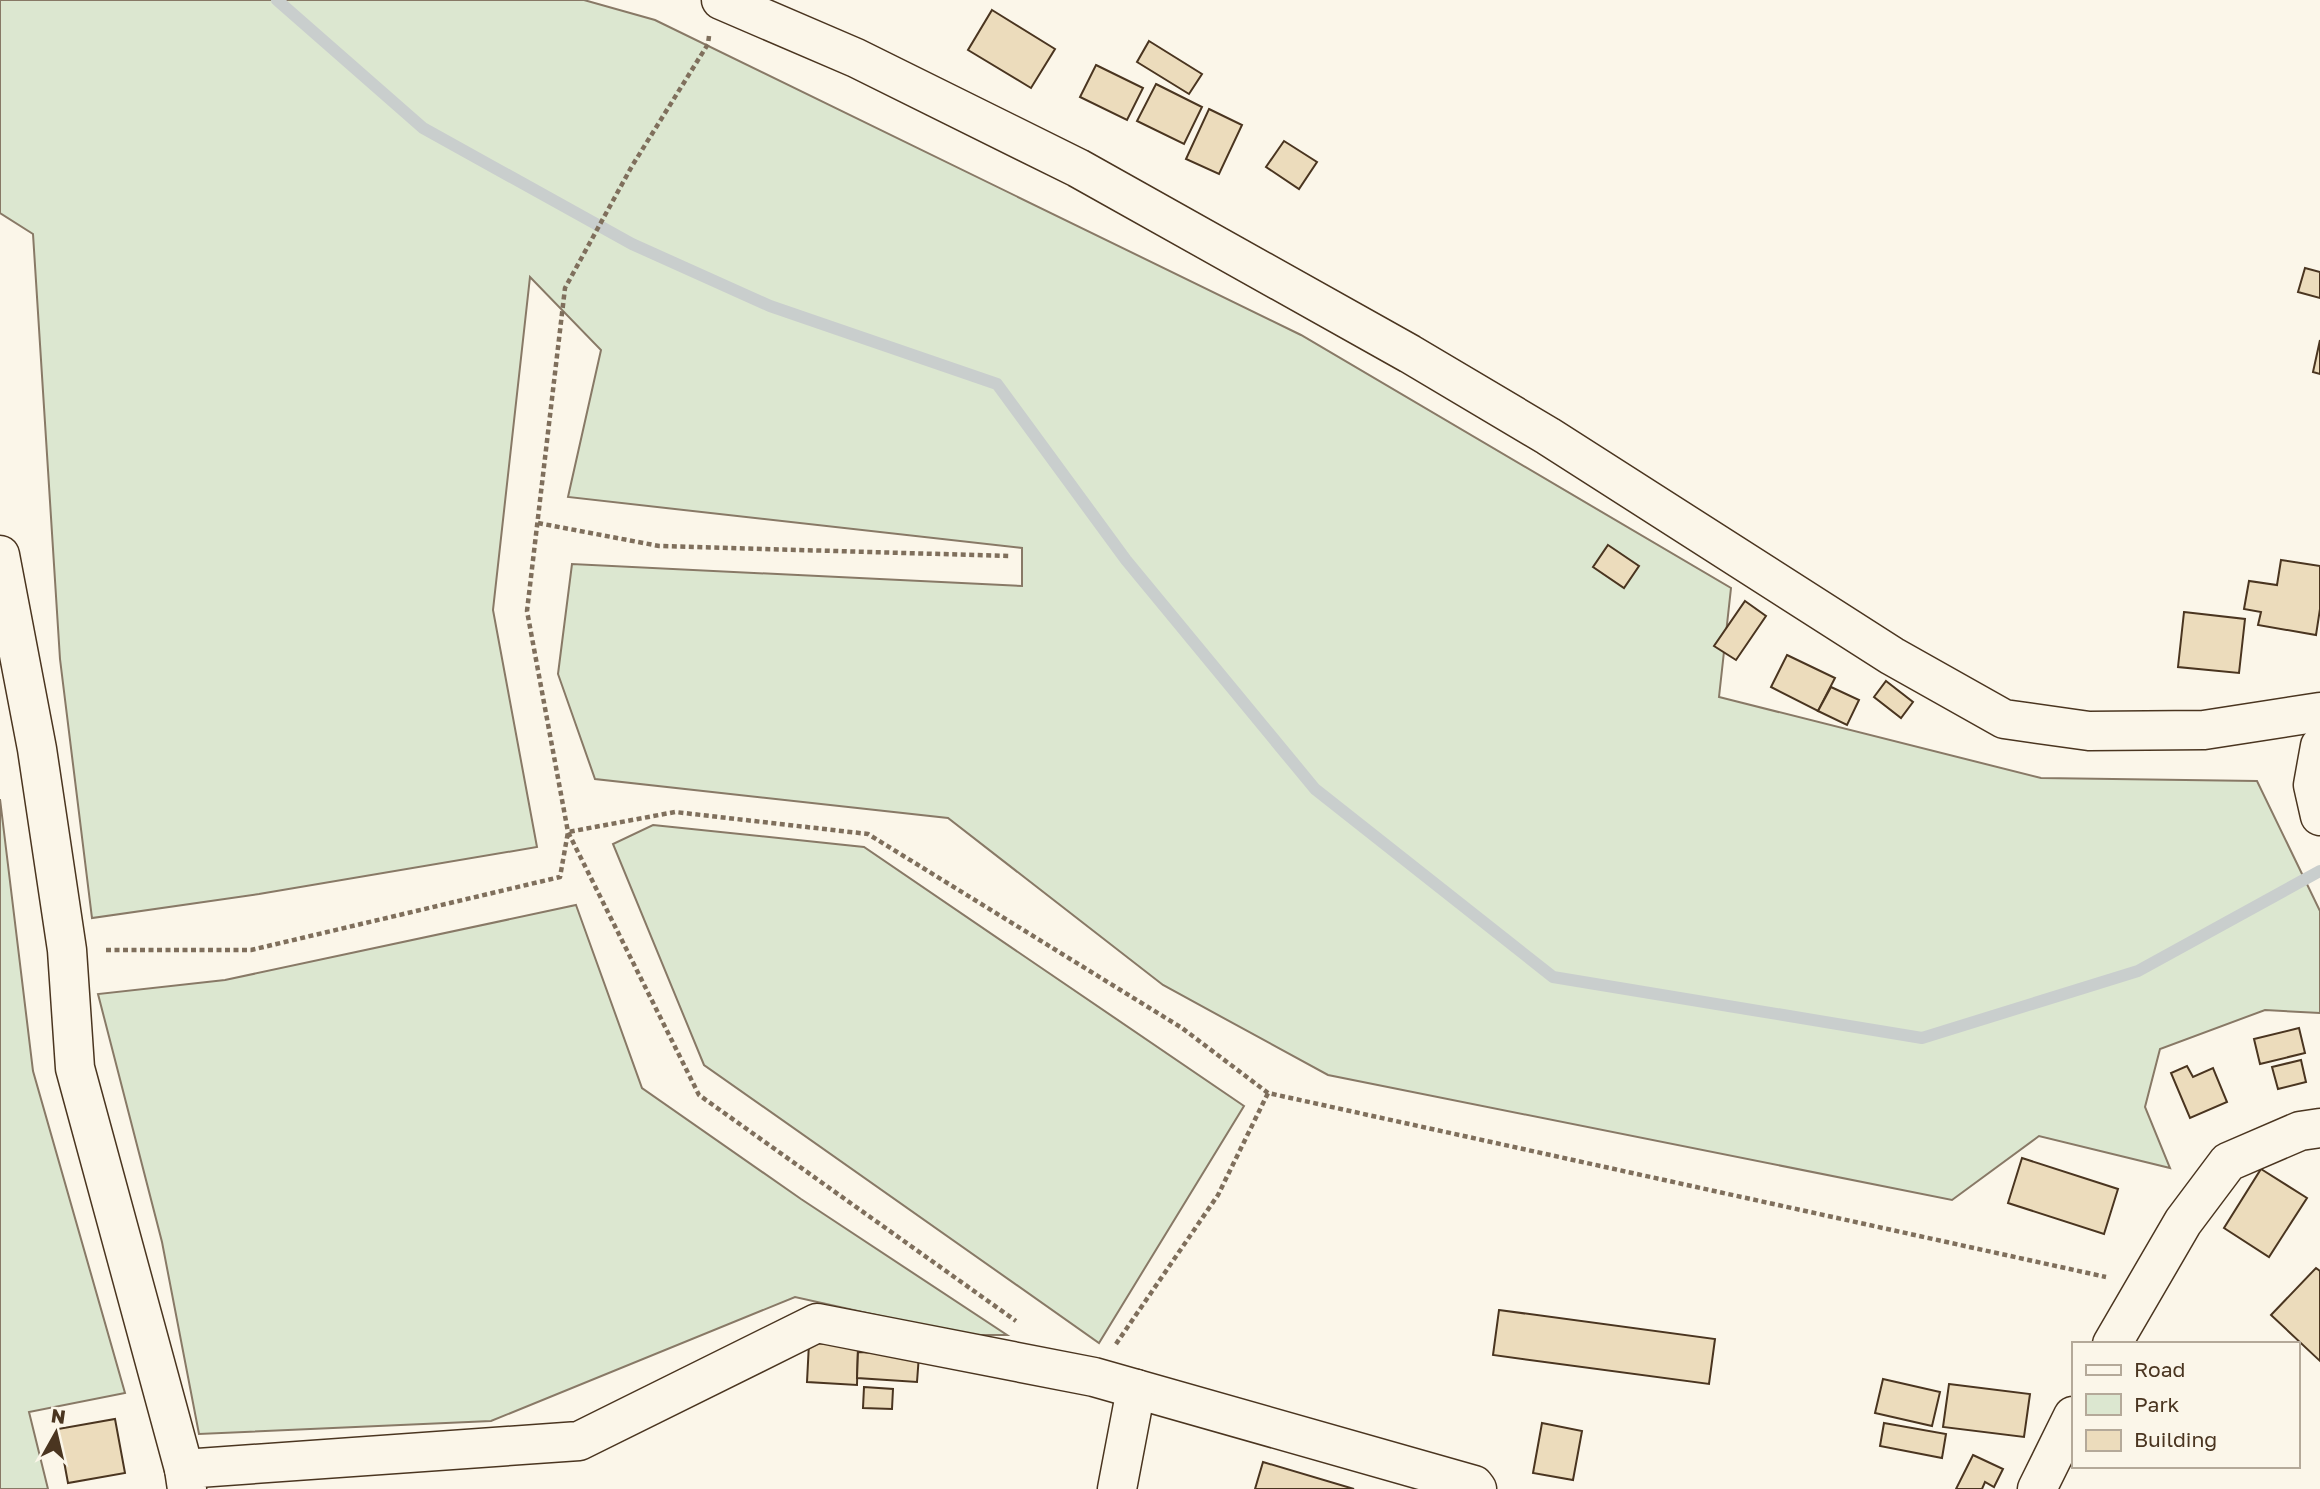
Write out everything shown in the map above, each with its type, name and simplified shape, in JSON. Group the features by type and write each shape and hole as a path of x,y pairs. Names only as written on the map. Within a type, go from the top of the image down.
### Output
{"street":[{"path":"715,17 856,58 1102,181 1410,354 1548,436 1892,656 2004,719 2089,731 2204,730 2320,712"},
{"path":"0,555 37,749 66,950 75,1068 185,1479 579,1441 817,1323 1094,1377 1474,1485 1477,1489"},
{"path":"2320,746 2313,785 2320,816"},
{"path":"2113,1342 2183,1222 2228,1162 2300,1131 2320,1128"},
{"path":"1117,1489 1136,1389"},
{"path":"2037,1489 2072,1418"}],"path":[{"path":"715,17 708,44 632,166 565,288 527,611 568,832 699,1095 1026,1328"},
{"path":"538,523 659,546 1010,556"},
{"path":"568,832 675,811 868,834 1182,1028 1268,1093 2145,1285"},
{"path":"66,950 251,950 561,877 568,832"},
{"path":"1094,1377 1218,1195 1268,1093"}],"green space":[{"path":"0,0 584,0 655,20 1301,335 1731,588 1719,697 2041,778 2257,781 2320,911 2320,1013 2265,1010 2160,1049 2145,1107 2170,1168 2039,1136 1952,1200 1328,1075 1163,985 948,818 595,779 558,674 572,564 1022,586 1022,548 568,497 601,350 530,277 493,610 537,847 259,894 92,918 60,659 33,234 0,213"},
{"path":"0,799 33,1071 125,1393 29,1412 48,1489 0,1489"},
{"path":"653,825 864,847 1244,1106 1099,1343 704,1065 613,844"},
{"path":"576,905 642,1088 801,1199 1007,1335 966,1335 795,1297 491,1421 199,1434 162,1242 98,994 225,980"}],"building":[{"path":"992,10 1055,49 1031,88 968,50"},
{"path":"1149,41 1202,74 1189,94 1137,62"},
{"path":"1096,65 1143,88 1127,120 1080,97"},
{"path":"1156,84 1202,107 1184,144 1137,121"},
{"path":"1209,109 1242,125 1219,174 1186,159"},
{"path":"1284,141 1317,162 1299,189 1266,167"},
{"path":"2305,268 2320,272 2320,298 2298,292"},
{"path":"2320,340 2320,374 2313,372"},
{"path":"1608,545 1639,566 1624,588 1593,567"},
{"path":"2281,560 2320,566 2320,609 2316,635 2258,625 2261,612 2244,609 2249,581 2277,585"},
{"path":"1745,601 1766,616 1736,660 1714,646"},
{"path":"2184,612 2245,619 2239,673 2178,667"},
{"path":"1787,655 1835,678 1818,711 1771,687"},
{"path":"1886,681 1913,702 1901,718 1874,697"},
{"path":"1831,687 1859,700 1847,725 1818,711"},
{"path":"2299,1028 2305,1053 2260,1064 2254,1039"},
{"path":"2301,1060 2306,1082 2278,1089 2272,1067"},
{"path":"2187,1066 2193,1077 2213,1068 2227,1102 2190,1118 2171,1073"},
{"path":"2022,1158 2118,1189 2104,1234 2008,1203"},
{"path":"2261,1169 2307,1198 2269,1257 2224,1228"},
{"path":"2316,1268 2320,1271 2320,1361 2271,1315"},
{"path":"1499,1310 1715,1339 1709,1384 1493,1355"},
{"path":"809,1343 858,1345 857,1385 807,1382"},
{"path":"858,1352 919,1355 917,1382 857,1378"},
{"path":"1883,1379 1940,1392 1932,1426 1875,1413"},
{"path":"1949,1384 2030,1394 2024,1437 1943,1427"},
{"path":"864,1387 893,1389 892,1409 863,1408"},
{"path":"115,1419 125,1473 68,1483 58,1429"},
{"path":"1542,1423 1582,1431 1573,1480 1533,1473"},
{"path":"1884,1423 1946,1434 1942,1458 1880,1446"},
{"path":"1973,1455 2003,1469 1994,1487 1985,1482 1982,1489 1956,1489"},
{"path":"1263,1462 1354,1489 1255,1489"}],"waterway":[{"path":"277,0 423,128 632,244 770,306 997,384 1126,560 1315,789 1553,977 1922,1038 2138,971 2320,871"}]}
